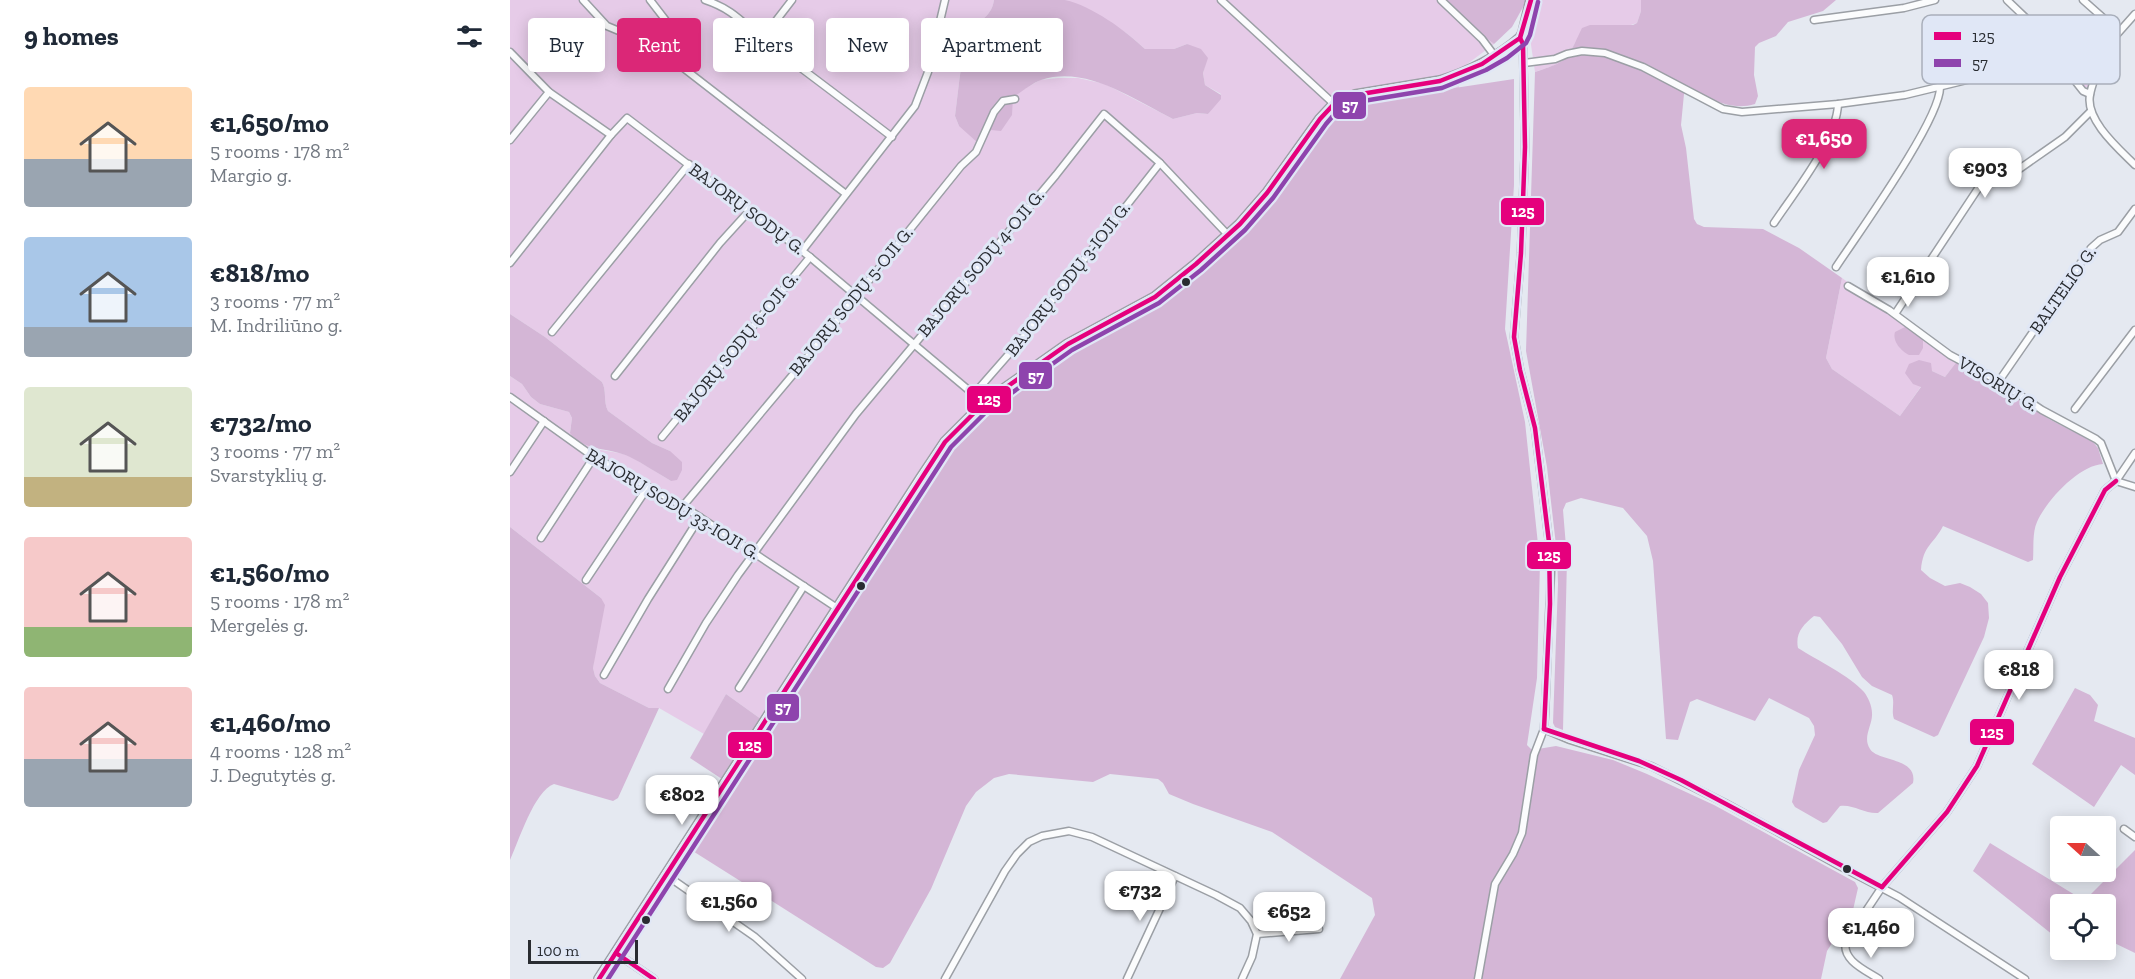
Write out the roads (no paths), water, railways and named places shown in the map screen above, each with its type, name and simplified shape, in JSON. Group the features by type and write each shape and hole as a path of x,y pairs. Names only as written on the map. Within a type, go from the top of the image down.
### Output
{"street":[{"path":"583,0 607,26 617,30"},
{"path":"650,0 664,18"},
{"path":"705,0 716,3 740,18"},
{"path":"778,18 792,0"},
{"name":"BAJORŲ SODŲ 6-OJI G.","path":"802,251 915,106 928,72 945,0"},
{"path":"1221,0 1334,104"},
{"path":"1441,0 1482,39 1494,55"},
{"path":"1478,979 1495,884 1513,854 1522,833 1534,754 1544,729 1550,604 1549,542 1535,428 1514,337 1521,253 1525,147 1524,63 1523,45 1520,38 1531,0"},
{"path":"1814,20 1904,8 1935,0"},
{"path":"2007,0 2023,15"},
{"path":"2083,0 2100,15"},
{"path":"2120,29 2135,14"},
{"path":"600,979 945,442 984,403 1068,344 1168,288 1228,235 1267,193 1320,119 1334,104 1355,95 1453,77 1520,38"},
{"path":"1524,63 1556,59 1582,51 1605,53 1642,67 1723,109 1742,112 1838,104 1905,95 1952,84"},
{"path":"510,52 549,92 611,135 510,263"},
{"path":"689,72 846,194"},
{"path":"806,72 892,137"},
{"path":"2077,84 2083,92 2090,94"},
{"path":"2094,84 2090,94 2091,111 2114,143 2135,165"},
{"path":"1836,267 1925,130 1939,96 1940,87"},
{"path":"510,140 549,92"},
{"name":"BAJORŲ SODŲ 5-OJI G.","path":"683,506 801,365 961,166 976,152 994,112 1003,101 1015,99"},
{"path":"1774,223 1820,156 1836,117 1838,104"},
{"path":"1895,314 1989,172 1998,168 2008,173 2015,172 2065,137 2091,111"},
{"name":"BAJORŲ SODŲ 4-OJI G.","path":"668,688 706,623 754,552 856,414 1056,175 1104,114 1160,164 1228,235"},
{"name":"BAJORŲ SODŲ G.","path":"611,135 627,118 810,257 984,403"},
{"path":"552,332 689,164"},
{"name":"BAJORŲ SODŲ 3-IOJI G.","path":"974,394 1016,346 1160,164"},
{"name":"BALTELIO G.","path":"1999,381 2091,248 2100,240 2118,232 2135,209"},
{"path":"615,376 720,243 750,210"},
{"name":"BAJORŲ SODŲ 6-OJI G.","path":"662,437 810,257"},
{"name":"VISORIŲ G.","path":"1848,286 1895,314 1950,355 1999,381 2042,411 2096,439 2100,443 2116,481"},
{"path":"2075,409 2135,330"},
{"name":"BAJORŲ SODŲ 33-IOJI G.","path":"510,397 594,457 683,506 837,608"},
{"path":"510,472 544,422"},
{"path":"1879,979 1848,957 1845,947 1846,940 1882,887 1947,812 1977,766 2060,577 2105,490 2116,481 2135,453"},
{"path":"541,538 594,457"},
{"path":"2116,481 2135,487"},
{"path":"586,580 648,487"},
{"path":"604,675 648,599 700,517"},
{"path":"739,688 804,586"},
{"path":"1544,729 1667,773 1882,887 2025,979"},
{"path":"2124,829 2135,837"},
{"path":"945,979 1011,861 1029,842 1042,836 1069,831 1086,835 1228,901 1240,909 1251,921 1257,934 1252,957 1242,979"},
{"path":"666,875 755,937 802,979"},
{"path":"1127,979 1175,876"},
{"path":"1257,934 1319,929"},
{"path":"616,953 654,979"}]}
